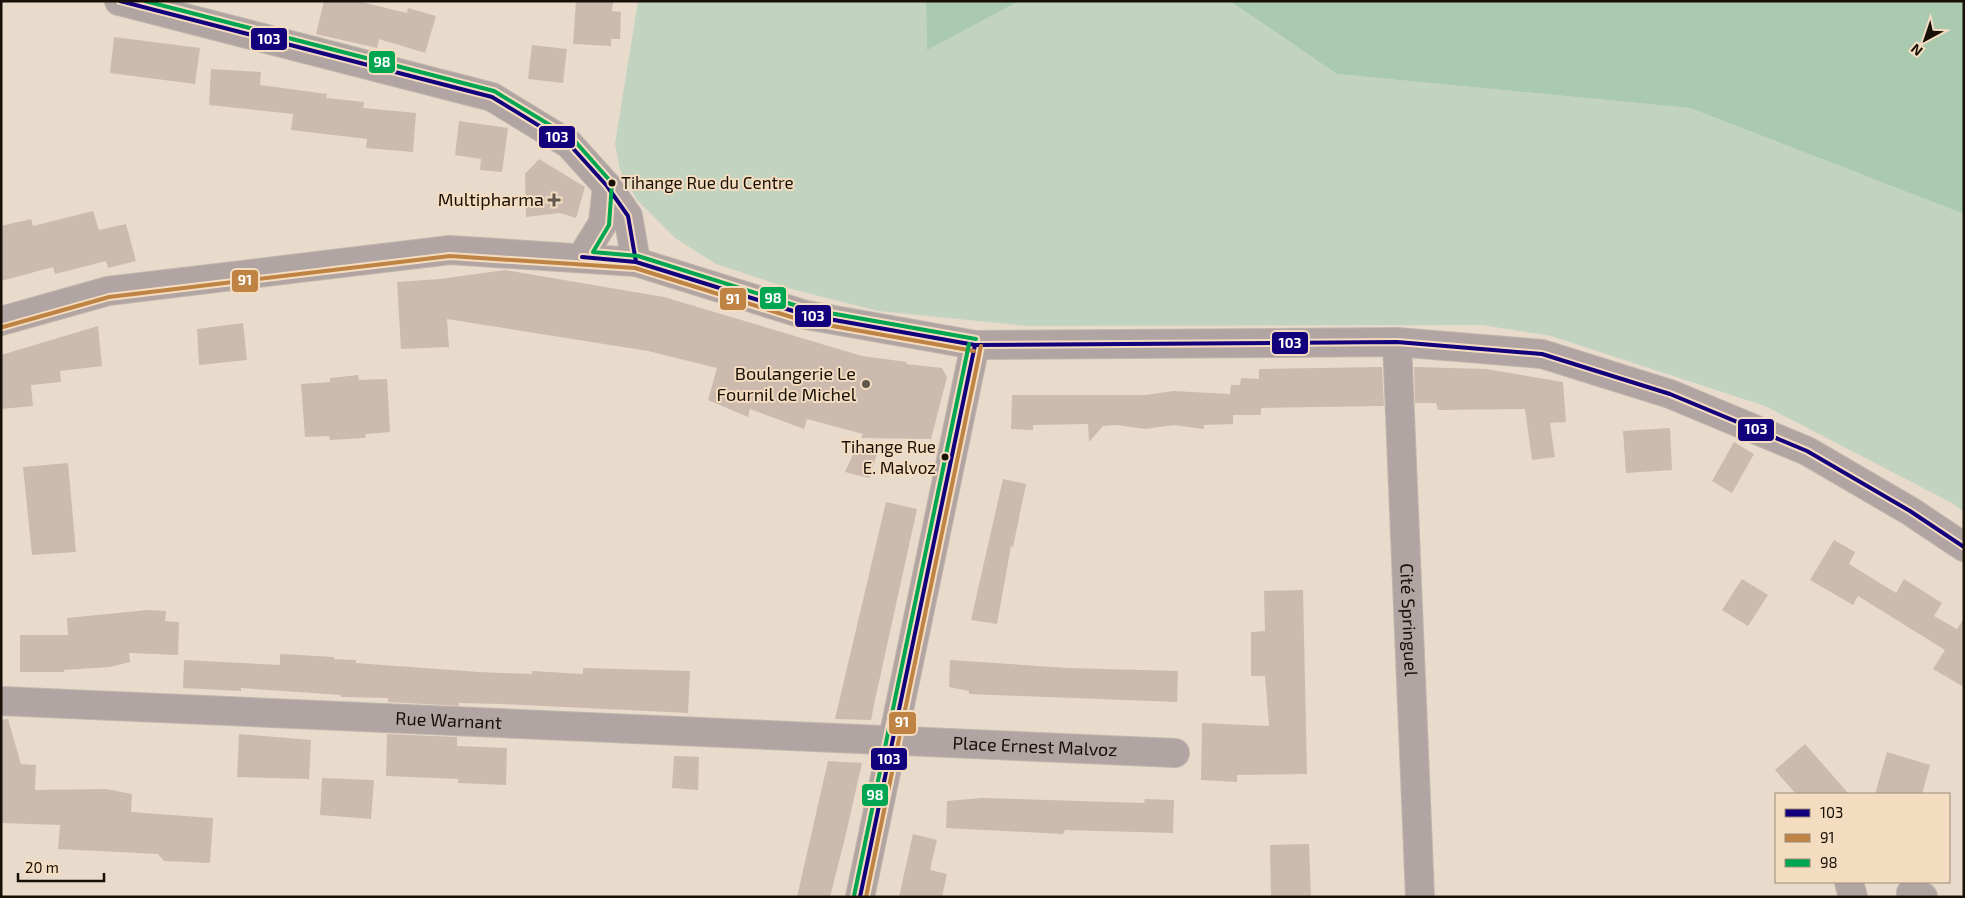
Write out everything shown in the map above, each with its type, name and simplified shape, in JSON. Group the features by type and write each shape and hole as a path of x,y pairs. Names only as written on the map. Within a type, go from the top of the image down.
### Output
{"street":[{"path":"119,1 196,11 492,98 569,144 607,186 628,216 636,262"},
{"path":"582,258 603,223 607,186"},
{"path":"1,321 108,291 450,250 636,262 806,316 975,345 1397,342 1542,354 1670,394 1807,451 1910,511 1964,547"},
{"name":"Cité Springuel","path":"1397,342 1420,897"},
{"path":"860,897 975,345"},
{"name":"Rue Warnant","path":"1,701 894,741"},
{"name":"Place Ernest Malvoz","path":"894,741 1176,753"},
{"path":"1849,883 1853,897"}],"green space":[{"path":"638,1 926,1 927,49 1019,1 1230,1 1337,74 1690,108 1964,214 1964,512 1952,503 1765,406 1551,336 1482,325 1027,326 878,311 795,290 716,264 675,238 637,200 620,170 615,144"},
{"path":"926,1 1019,1 927,50"},
{"path":"1230,1 1964,1 1964,214 1690,108 1337,74"}],"building":[{"path":"324,1 357,1 407,13 408,8 436,16 425,53 379,39 377,48 316,34"},
{"path":"576,1 613,1 612,11 621,12 620,39 611,39 611,46 573,44"},
{"path":"114,37 200,48 195,84 110,73"},
{"path":"532,45 567,49 563,83 528,79"},
{"path":"211,69 261,72 260,85 327,94 326,98 364,102 363,108 416,113 413,152 366,148 367,139 291,130 293,114 209,105"},
{"path":"459,121 508,128 502,172 480,170 481,159 455,155"},
{"name":"Multipharma","path":"539,159 585,187 576,218 560,213 526,217 525,174"},
{"path":"93,211 99,230 126,224 136,261 108,268 106,261 55,274 53,267 1,281 1,226 31,219 33,226"},
{"path":"505,270 664,297 862,356 942,368 947,377 931,439 861,438 863,434 807,419 804,429 750,409 748,417 708,400 717,368 648,351 447,319 449,347 401,349 397,282 440,279"},
{"path":"243,323 247,360 199,365 197,329"},
{"path":"98,326 102,366 60,371 61,382 31,385 33,406 1,409 1,355"},
{"path":"1382,367 1384,406 1261,408 1261,415 1233,415 1233,424 1204,425 1204,429 1174,425 1145,429 1116,425 1103,426 1089,442 1088,424 1033,425 1033,430 1011,429 1012,395 1146,395 1173,391 1230,394 1231,385 1240,385 1241,378 1259,379 1259,369"},
{"path":"1414,367 1486,369 1563,382 1566,422 1550,423 1555,457 1532,460 1525,409 1438,410 1436,403 1415,403"},
{"path":"358,375 359,380 387,379 390,432 366,434 365,438 330,440 329,436 305,437 301,384 330,382 330,378"},
{"path":"1670,428 1672,470 1626,473 1623,431"},
{"path":"1734,442 1754,454 1732,493 1712,481"},
{"path":"857,446 878,451 869,478 845,472"},
{"path":"68,463 76,552 32,555 23,467"},
{"path":"1003,479 1026,484 1013,547 1011,546 997,624 971,620"},
{"path":"886,502 917,509 871,720 835,719"},
{"path":"1834,540 1855,552 1849,564 1896,593 1904,579 1942,603 1934,616 1957,629 1964,618 1964,687 1933,669 1945,650 1858,596 1853,605 1810,580"},
{"path":"1742,579 1768,595 1748,626 1722,610"},
{"path":"1303,590 1307,774 1237,775 1237,782 1201,780 1202,723 1269,726 1265,676 1251,676 1251,632 1265,631 1264,591"},
{"path":"148,610 166,611 165,621 179,622 178,655 129,653 130,662 110,667 64,670 64,672 20,672 20,635 68,635 67,618"},
{"path":"280,654 334,657 334,659 356,660 356,663 479,672 532,674 532,671 583,674 583,668 690,671 688,713 502,704 459,703 459,706 388,702 388,698 341,697 341,695 241,688 241,691 183,688 184,660 280,665"},
{"path":"950,660 1068,668 1178,671 1177,702 969,694 969,691 949,687"},
{"path":"8,719 21,764 36,765 35,790 106,789 132,794 131,812 213,818 210,863 164,861 158,854 58,849 60,825 1,823 1,720"},
{"path":"239,734 311,740 309,779 237,777"},
{"path":"387,734 457,737 457,746 507,748 506,785 458,783 458,779 386,776"},
{"path":"1805,744 1848,793 1795,793 1775,770"},
{"path":"1887,752 1930,765 1922,793 1875,793"},
{"path":"674,756 699,757 698,790 672,788"},
{"path":"828,761 862,763 830,897 797,897"},
{"path":"322,778 374,780 371,819 320,815"},
{"path":"982,798 1144,803 1145,799 1174,800 1173,833 1065,830 1063,834 946,828 947,801"},
{"path":"913,834 937,840 930,870 947,874 942,897 899,897"},
{"path":"1309,844 1311,897 1271,897 1270,845"}],"transit line":[{"name":"103","path":"120,1 492,97 569,144 607,186 628,216 636,262"},
{"name":"98","path":"145,1 494,91 573,139 612,183 609,225 593,252 638,256 807,309 976,339"},
{"name":"91","path":"3,327 109,297 450,256 635,268 804,321 974,351"},
{"name":"103","path":"582,257 636,262 806,315 975,345 1397,342 1542,354 1670,394 1807,451 1910,511 1964,547"},
{"name":"98","path":"854,896 969,344"},
{"name":"103","path":"860,897 975,345"},
{"name":"91","path":"866,897 981,346"}],"place":[{"name":"Tihange Rue du Centre","path":"612,183"},
{"name":"Multipharma","path":"554,200"},
{"name":"Boulangerie Le Fournil de Michel","path":"866,384"},
{"name":"Tihange Rue E. Malvoz","path":"945,457"}]}
